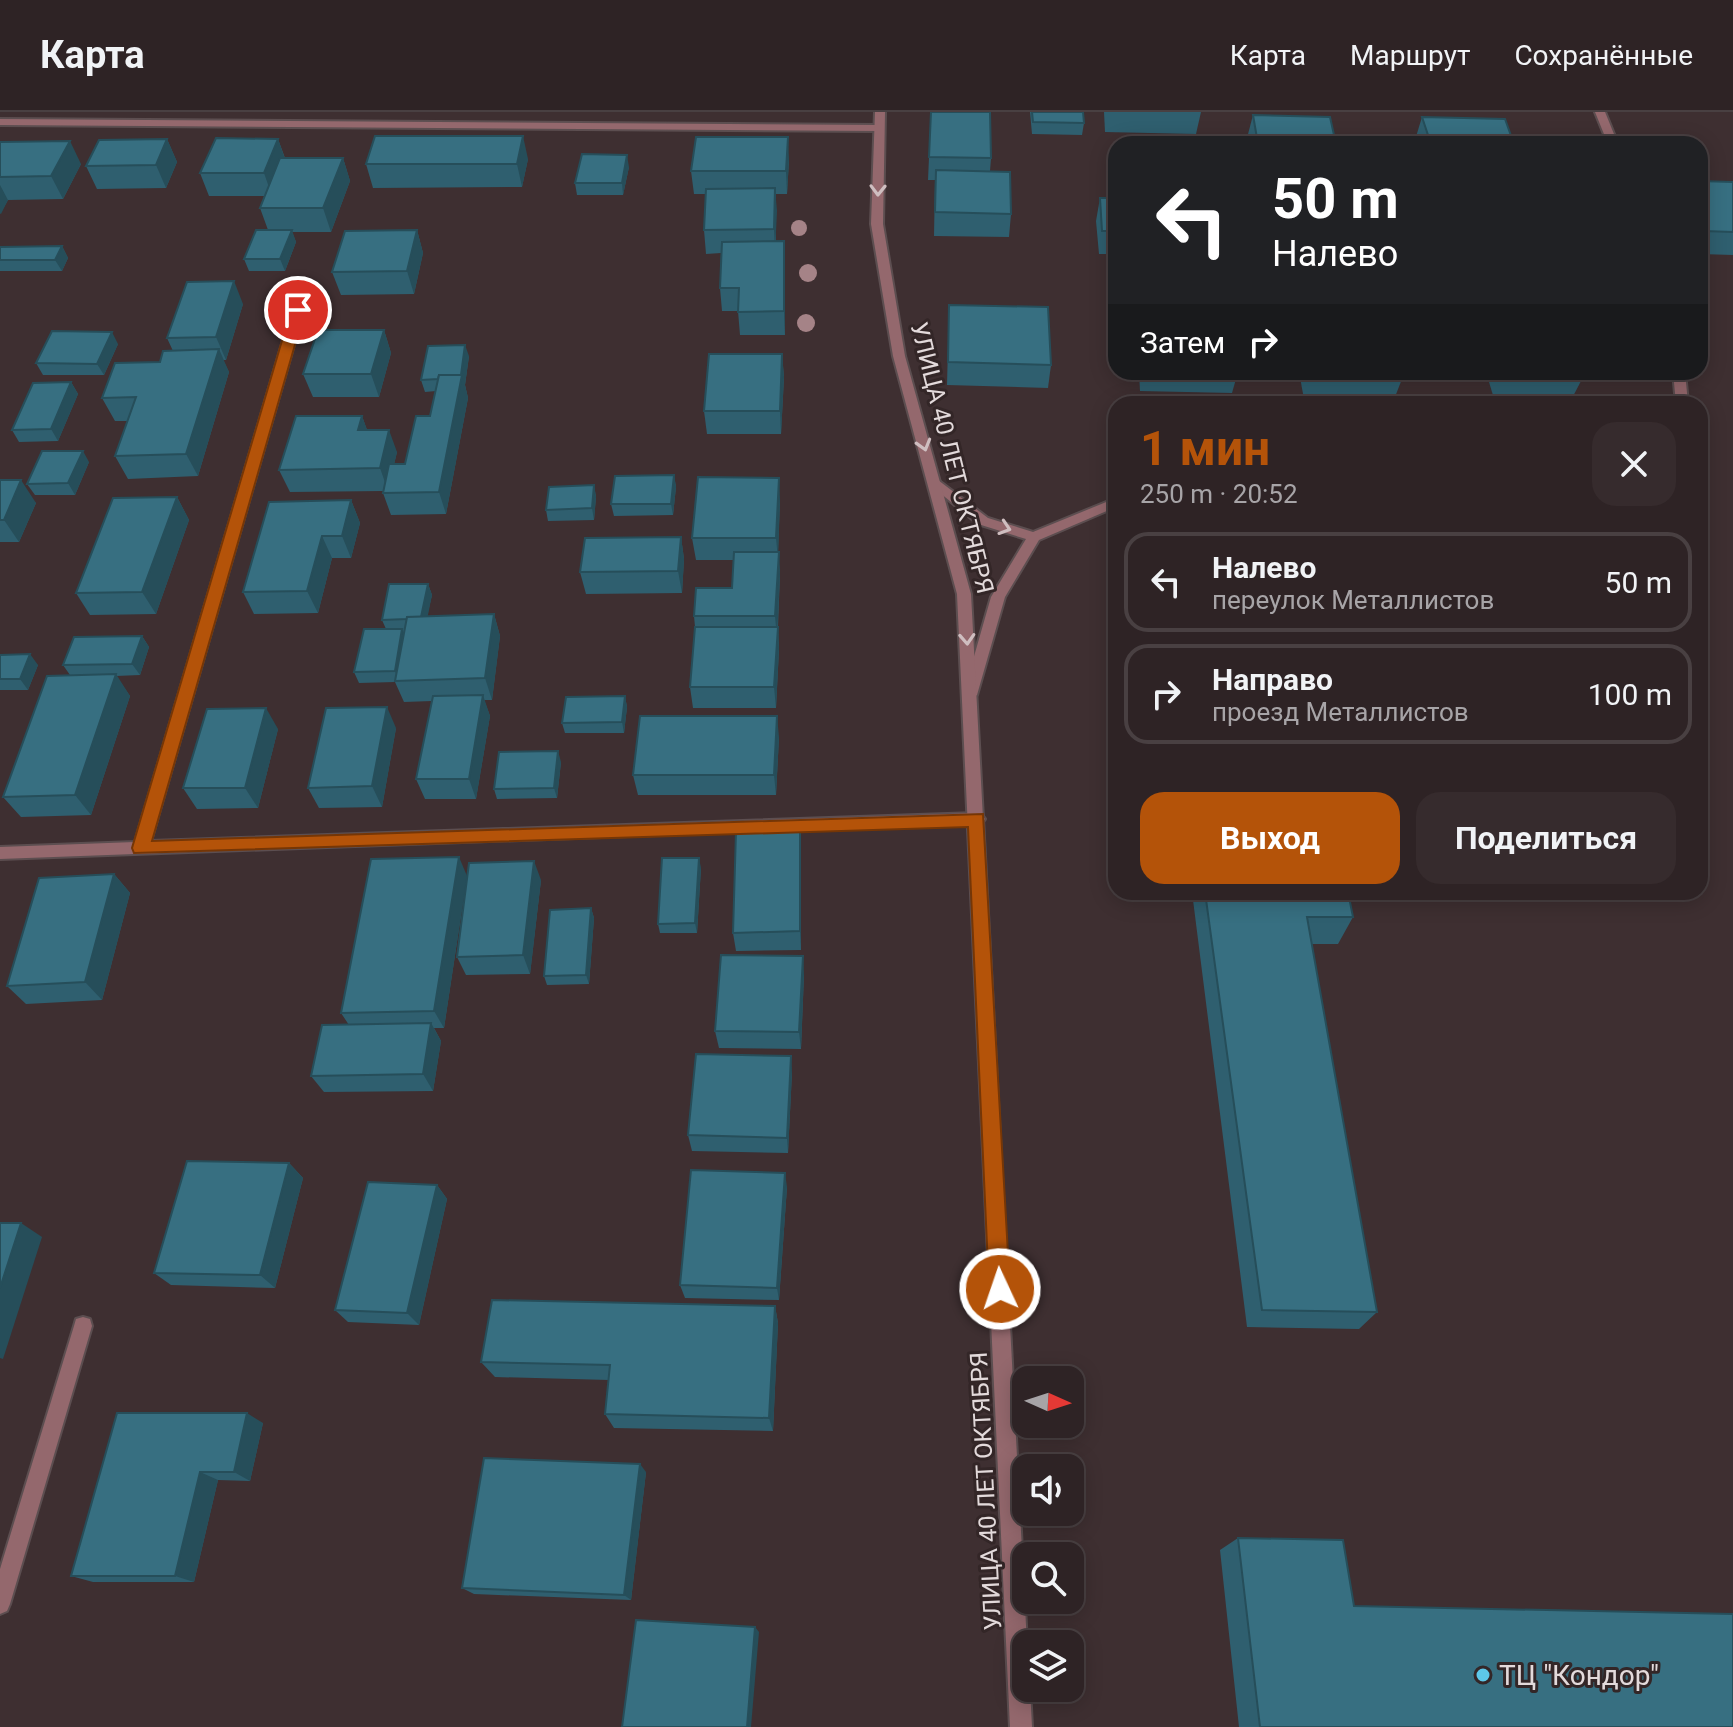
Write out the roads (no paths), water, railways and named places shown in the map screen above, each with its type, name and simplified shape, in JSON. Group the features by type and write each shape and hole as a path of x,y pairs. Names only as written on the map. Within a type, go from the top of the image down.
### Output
{"street":[{"name":"УЛИЦА 40 ЛЕТ ОКТЯБРЯ","path":"880,112 877,224 899,356 964,594 1021,1727"},
{"path":"1600,112 1610,136"},
{"path":"0,122 879,128"},
{"path":"141,848 298,310"},
{"path":"934,481 983,521 1034,537"},
{"path":"969,697 998,597 1034,537 1108,505"},
{"path":"0,853 977,819"},
{"path":"0,1604 83,1326"}],"place":[{"name":"ТЦ \"Кондор\"","path":"1483,1675"}]}
